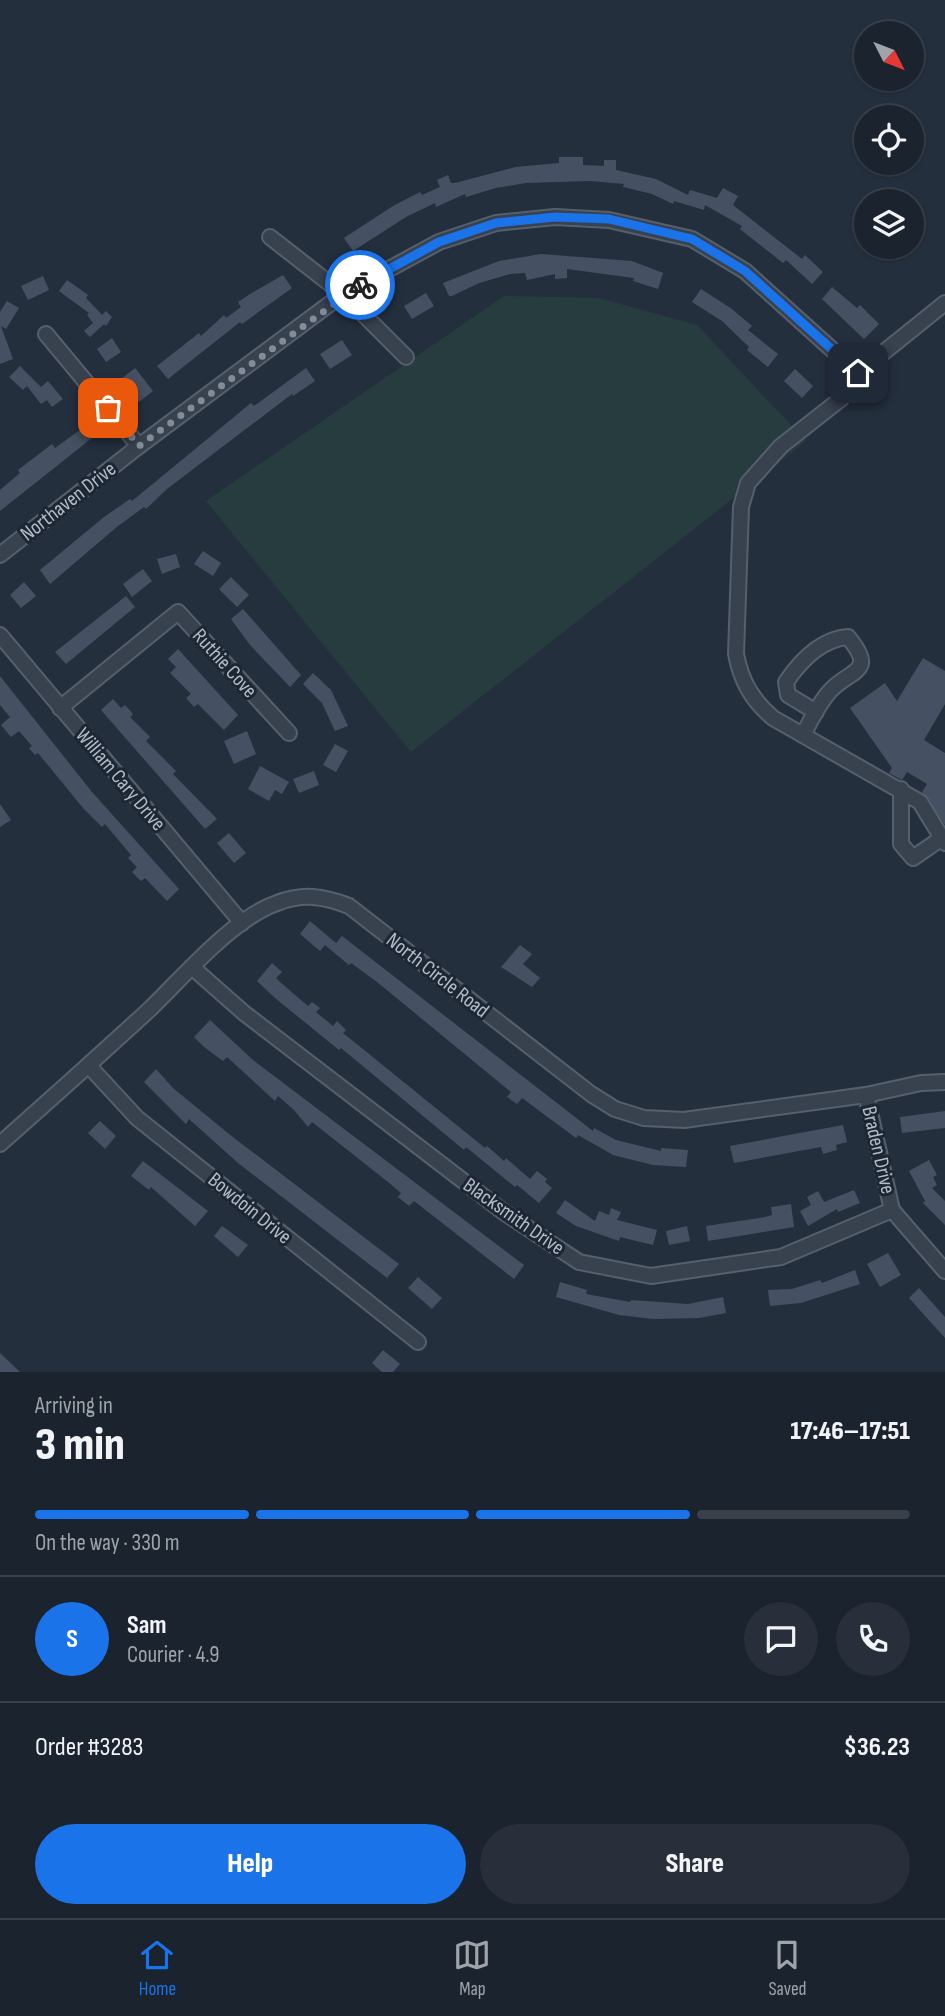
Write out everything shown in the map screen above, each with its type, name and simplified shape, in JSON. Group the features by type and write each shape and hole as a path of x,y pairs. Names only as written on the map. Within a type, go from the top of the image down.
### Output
{"street":[{"name":"Northaven Drive","path":"0,555 139,446 343,294 439,242 496,223 555,217 609,219 692,239 745,271 858,373"},
{"path":"270,237 343,294 406,357"},
{"path":"901,789 901,844 913,858 943,840 920,802 901,789 773,718 757,704 740,674 736,654 741,507 748,483 757,470 842,398 858,373 945,303"},
{"path":"47,334 139,446"},
{"name":"Ruthie Cove","path":"60,708 178,612 289,733"},
{"name":"William Cary Drive","path":"0,635 243,923"},
{"path":"803,734 832,688 857,673 862,665 862,658 848,637 834,638 823,644 796,667 786,682 788,695 816,712"},
{"name":"North Circle Road","path":"0,1144 89,1066 243,923 275,904 303,895 327,898 349,906 591,1094 615,1109 644,1118 684,1119 866,1095 921,1083 945,1082"},
{"name":"Blacksmith Drive","path":"193,968 244,1013 363,1105 505,1213 579,1262 651,1276 781,1257 828,1240 892,1210"},
{"name":"Bowdoin Drive","path":"89,1066 137,1118 418,1342"},
{"name":"Braden Drive","path":"866,1095 892,1210 945,1271"}],"green space":[{"path":"504,296 599,298 697,325 806,441 411,752 206,501"}],"building":[{"path":"559,157 583,157 583,165 604,166 604,160 616,160 616,170 656,179 688,195 690,190 717,198 723,188 738,196 733,205 802,259 805,255 823,272 812,284 786,260 783,263 740,229 742,226 705,205 704,210 674,201 673,204 652,194 623,187 624,184 590,181 526,183 466,197 465,194 436,207 435,203 406,217 353,251 344,238 393,206 420,192 422,195 440,187 437,180 448,175 451,183 455,183 516,167 559,163"},
{"path":"541,254 632,261 663,273 658,289 633,281 634,278 567,269 567,278 555,279 555,274 527,280 525,273 510,274 479,283 452,296 449,296 443,283 499,261"},
{"path":"283,275 292,288 242,324 240,322 168,379 157,366 199,333 201,336 224,315 226,318 241,307 238,302"},
{"path":"43,276 49,290 28,300 21,286"},
{"path":"67,280 88,295 86,298 102,315 106,311 112,317 106,326 104,324 90,337 84,331 93,323 87,315 89,313 59,291"},
{"path":"832,287 857,308 860,305 879,324 864,339 822,299"},
{"path":"701,289 732,309 752,326 748,330 778,354 768,367 747,350 749,347 722,321 692,302"},
{"path":"426,293 434,306 412,319 404,306"},
{"path":"7,301 19,308 6,329 1,326 13,359 0,364 0,312"},
{"path":"112,338 121,352 106,362 97,349"},
{"path":"342,340 352,355 330,369 320,354"},
{"path":"20,366 41,387 48,381 63,399 52,407 47,400 41,404 27,386 23,390 9,377"},
{"path":"135,368 153,391 139,402 121,379"},
{"path":"306,368 315,381 293,396 292,394 167,489 146,509 144,507 118,526 50,584 40,570 104,517 130,499 132,501 251,403 254,406"},
{"path":"795,369 813,386 802,398 784,381"},
{"path":"84,427 92,438 0,511 0,490 20,473 18,470 52,444 55,448"},
{"path":"203,551 221,563 213,576 194,564"},
{"path":"176,554 180,567 162,574 157,559"},
{"path":"143,569 152,581 132,597 123,584"},
{"path":"231,577 249,595 237,607 219,589"},
{"path":"24,582 36,596 21,608 10,595"},
{"path":"126,596 135,607 66,664 55,652"},
{"path":"243,609 301,675 290,687 250,645 231,619"},
{"path":"178,649 238,715 224,730 198,704 194,707 186,698 191,694 170,673 176,667 168,659"},
{"path":"923,658 945,671 945,704 924,740 945,753 945,825 922,792 927,784 907,772 902,780 889,773 892,768 850,708 885,683 897,701"},
{"path":"313,673 331,690 348,726 335,731 322,703 303,684"},
{"path":"0,676 92,792 179,889 167,901 145,878 141,881 132,872 137,867 128,858 131,855 105,824 102,827 83,808 38,753 35,755 29,748 32,746 19,731 11,737 1,725 10,717 0,705"},
{"path":"113,699 121,708 125,705 133,714 130,717 150,737 146,741 176,771 173,774 217,819 205,829 101,710"},
{"path":"247,731 256,754 234,764 224,741"},
{"path":"335,744 348,751 336,772 323,765"},
{"path":"260,766 289,782 282,794 275,790 269,801 248,789"},
{"path":"314,771 319,785 299,793 293,779"},
{"path":"0,804 11,820 0,827"},
{"path":"229,833 246,853 234,863 217,843"},
{"path":"310,921 336,943 342,936 593,1131 594,1128 616,1140 661,1151 661,1148 688,1150 686,1167 653,1165 613,1155 578,1135 576,1138 522,1098 517,1104 507,1097 511,1092 377,982 351,963 349,965 325,945 320,951 300,934"},
{"path":"520,945 532,954 523,964 540,978 532,987 501,967"},
{"path":"272,963 282,972 276,978 308,1006 312,1002 320,1008 316,1012 333,1026 337,1021 346,1030 343,1033 485,1148 487,1146 504,1161 506,1158 530,1179 537,1171 547,1179 545,1182 552,1188 539,1203 466,1147 464,1150 341,1048 339,1050 257,981"},
{"path":"210,1020 253,1060 524,1265 514,1279 414,1201 409,1206 398,1197 401,1193 388,1182 312,1122 308,1127 278,1096 275,1101 227,1057 223,1061 204,1047 194,1037"},
{"path":"156,1069 173,1088 229,1134 399,1264 387,1278 238,1163 189,1119 186,1124 144,1082"},
{"path":"945,1111 945,1128 902,1133 900,1117"},
{"path":"100,1121 116,1136 105,1149 88,1133"},
{"path":"843,1125 847,1142 836,1145 837,1150 823,1154 821,1147 734,1163 730,1146"},
{"path":"929,1160 937,1175 933,1177 937,1185 932,1188 945,1201 945,1225 923,1203 925,1201 909,1171"},
{"path":"143,1161 208,1211 195,1226 151,1187 149,1190 131,1176"},
{"path":"854,1190 860,1203 838,1212 837,1209 808,1226 800,1211 811,1205 807,1197 818,1191 824,1202"},
{"path":"565,1200 595,1221 599,1211 609,1215 611,1208 621,1212 617,1220 657,1230 653,1245 620,1237 619,1241 576,1226 556,1213"},
{"path":"791,1204 794,1227 708,1241 706,1226 765,1217 772,1215 771,1207"},
{"path":"222,1226 248,1245 238,1257 214,1236"},
{"path":"687,1226 690,1241 669,1245 666,1231"},
{"path":"888,1253 901,1275 880,1287 867,1264"},
{"path":"855,1270 860,1284 801,1303 770,1306 768,1290 792,1289 820,1280 822,1283"},
{"path":"418,1277 442,1298 432,1309 408,1288"},
{"path":"560,1282 587,1290 586,1294 630,1302 688,1304 723,1297 726,1313 699,1318 653,1319 619,1315 556,1297"},
{"path":"919,1288 945,1317 945,1338 909,1298"},
{"path":"383,1350 400,1364 393,1372 382,1372 372,1363"},
{"path":"0,1353 20,1372 0,1372"}],"way so far":[{"path":"108,408 139,446 343,294 360,285"}],"route":[{"path":"360,285 439,242 496,223 555,217 609,219 692,239 745,271 858,373"}]}
